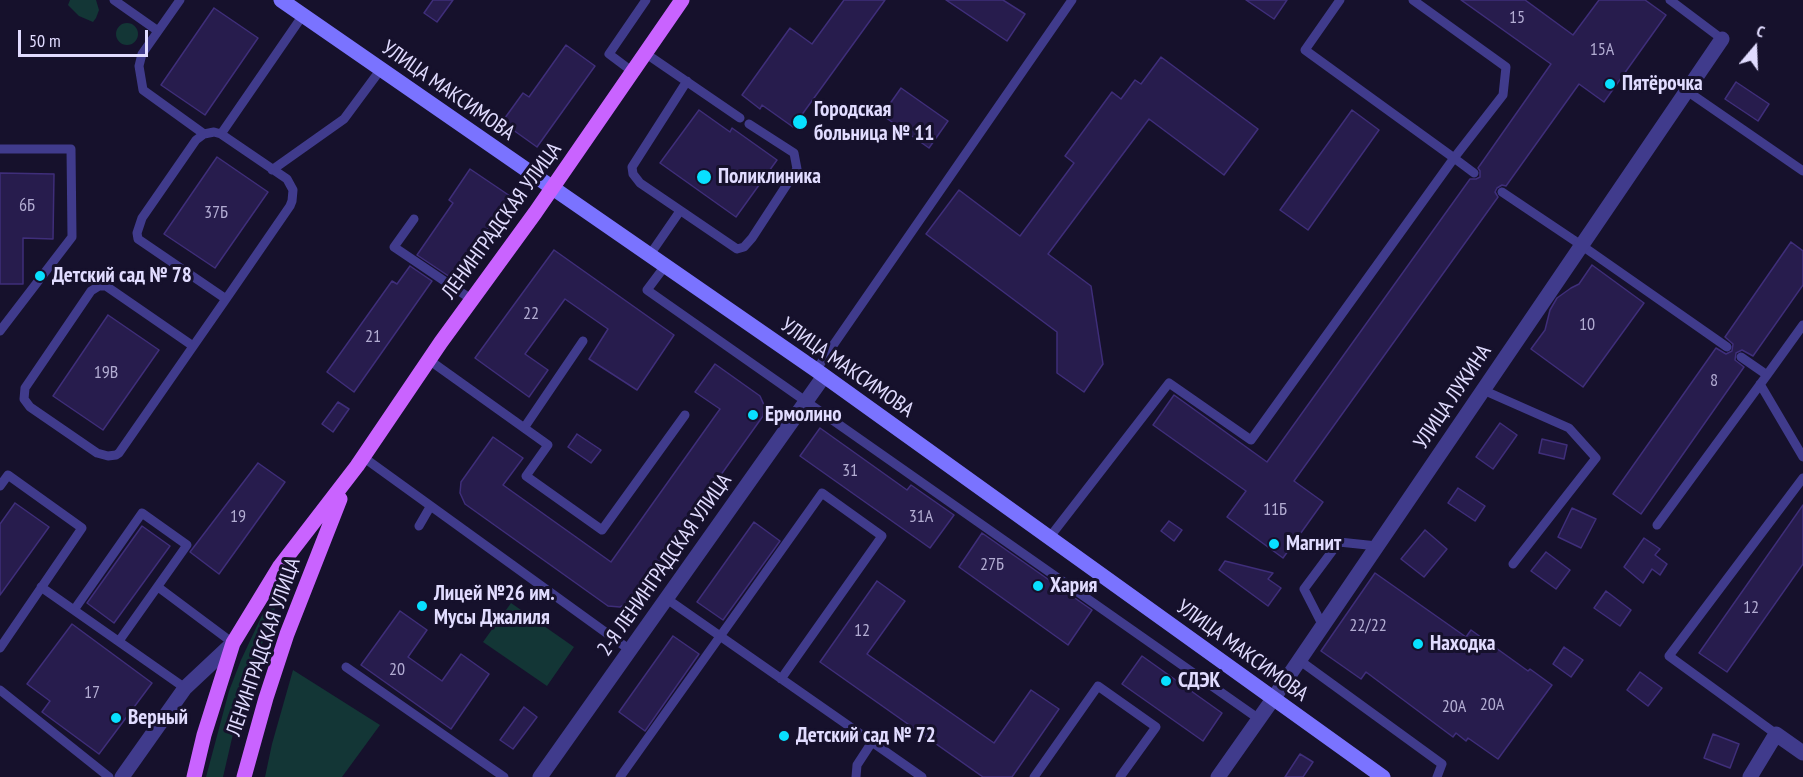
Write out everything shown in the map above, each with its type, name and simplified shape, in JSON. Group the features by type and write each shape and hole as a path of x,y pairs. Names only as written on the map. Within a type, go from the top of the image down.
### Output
{"main road":[{"name":"УЛИЦА МАКСИМОВА","path":"281,0 820,373 1383,777"},
{"name":"ЛЕНИНГРАДСКАЯ УЛИЦА","path":"194,777 204,735 233,643 280,566 360,462 471,299 682,0"},
{"name":"ЛЕНИНГРАДСКАЯ УЛИЦА","path":"244,777 287,634 334,510 360,462"}],"street":[{"name":"УЛИЦА ЛУКИНА","path":"1218,777 1722,39"},
{"name":"2-Я ЛЕНИНГРАДСКАЯ УЛИЦА","path":"540,777 806,401 820,373"},
{"name":"ЛЕНИНГРАДСКАЯ УЛИЦА","path":"122,777 185,688 233,643"},
{"path":"1750,777 1776,734 1803,753"}],"lane":[{"path":"114,0 158,31"},
{"path":"180,0 140,58 142,87 147,94 204,134"},
{"path":"633,72 609,54 646,0"},
{"path":"820,373 1072,0"},
{"path":"1340,0 1305,50 1474,173"},
{"path":"1049,538 1169,383 1251,440 1454,158 1503,95 1506,68 1413,0"},
{"path":"1670,0 1722,39"},
{"path":"221,134 303,15"},
{"path":"645,53 740,118"},
{"path":"272,170 344,119 381,69"},
{"path":"687,81 632,167 633,174 640,183 737,249 744,247 752,238 797,169 795,153 749,124"},
{"path":"1687,91 1803,171"},
{"path":"193,346 106,286 99,286 91,291 25,388 24,399 30,407 97,453 112,456 120,453 226,299 292,201 293,190 287,180 221,134 214,132 204,134 196,140 142,218 137,233 138,239 226,299"},
{"path":"0,149 71,149 72,237 0,331"},
{"path":"1502,192 1727,348"},
{"path":"649,256 680,211"},
{"path":"414,219 394,247 471,299"},
{"path":"665,267 647,290 1259,719"},
{"path":"1657,525 1803,325"},
{"path":"524,428 583,341"},
{"path":"1741,357 1767,375"},
{"path":"429,360 548,445 526,476 602,530 685,415"},
{"path":"1760,384 1803,457"},
{"path":"1483,390 1569,428 1596,458 1513,564"},
{"path":"360,462 430,507 630,650"},
{"path":"0,486 8,475 82,528 0,648"},
{"path":"1776,734 1670,656 1803,477"},
{"path":"620,777 822,493 882,536 781,679"},
{"path":"419,526 430,507"},
{"path":"74,610 142,513 187,545 119,641"},
{"path":"1323,626 1304,589 1340,542 1377,546"},
{"path":"41,587 185,688"},
{"path":"158,587 233,643"},
{"path":"667,599 922,777"},
{"path":"1299,660 1442,764 1437,777"},
{"path":"346,667 504,777"},
{"path":"1034,777 1098,686 1156,727 1120,777"},
{"path":"0,690 109,777"},
{"path":"856,777 857,765 872,742"}],"green space":[{"path":"70,0 96,0 99,10 93,22 79,16 68,5"},
{"path":"127,23 135,26 138,34 135,42 127,45 119,42 116,34 119,26"},
{"path":"271,603 275,605 274,616 259,651 236,721 223,777 206,777 229,691 264,611"},
{"path":"511,603 574,647 547,686 483,642"},
{"path":"293,670 380,725 342,777 265,777"}],"building":[{"path":"433,0 453,0 437,22 424,13"},
{"path":"844,0 885,0 793,127 762,105 760,109 742,95 790,28 812,44"},
{"path":"946,0 1003,0 1025,14 1007,41"},
{"path":"1246,0 1287,0 1274,19"},
{"path":"1461,0 1525,0 1573,35 1599,0 1645,0 1666,15 1604,102 1579,84 1506,186 1502,185 1497,188 1495,192 1498,197 1294,481 1323,502 1283,558 1227,517 1246,491 1153,425 1174,395 1267,462 1470,179 1480,177 1478,168 1551,64"},
{"path":"214,8 258,38 205,115 161,85"},
{"path":"566,45 595,66 537,147 502,122 523,93 529,97"},
{"path":"1161,57 1258,129 1224,175 1149,119 1048,254 1091,286 1103,364 1084,392 1057,373 1057,332 926,234 959,190 1020,236 1074,163 1065,156 1112,92 1121,99 1135,80 1141,84"},
{"path":"1736,82 1769,104 1758,121 1725,99"},
{"path":"901,88 948,121 929,148 882,115"},
{"path":"699,110 730,132 732,128 777,160 736,217 660,163"},
{"path":"1352,110 1379,130 1308,230 1280,210"},
{"path":"217,157 268,192 215,268 164,234"},
{"path":"470,169 510,196 453,279 417,255 453,203 449,200"},
{"path":"0,173 54,174 53,239 23,238 23,284 0,284"},
{"path":"1791,242 1803,251 1803,285 1753,356 1742,350 1736,353 1735,360 1744,367 1641,514 1613,494 1716,348 1726,354 1732,351 1733,344 1725,337"},
{"path":"554,250 674,335 637,390 589,359 608,329 565,299 525,354 548,370 529,397 475,358"},
{"path":"1592,265 1644,303 1583,387 1531,349 1545,330 1550,310 1557,298 1579,284"},
{"path":"410,266 432,281 354,392 327,372 392,281 397,284"},
{"path":"108,315 159,350 103,430 53,396"},
{"path":"715,364 760,396 764,405 763,416 630,602 620,607 608,606 465,504 460,493 461,482 493,437 523,458 503,485 611,562 720,409 695,392"},
{"path":"338,402 349,409 333,432 322,424"},
{"path":"1500,423 1517,435 1493,469 1476,457"},
{"path":"820,428 907,490 911,485 954,515 930,548 800,456"},
{"path":"577,434 601,450 591,463 568,447"},
{"path":"1542,439 1567,445 1564,459 1539,453"},
{"path":"258,463 285,482 219,574 190,552"},
{"path":"1458,488 1485,506 1475,521 1448,503"},
{"path":"15,503 49,527 0,595 0,524"},
{"path":"1803,505 1803,564 1727,672 1699,653"},
{"path":"1572,508 1596,519 1581,548 1558,537"},
{"path":"1169,521 1182,530 1174,541 1161,531"},
{"path":"754,522 780,541 723,620 697,602"},
{"path":"142,526 170,546 114,623 87,603"},
{"path":"1425,530 1447,549 1424,577 1401,559"},
{"path":"982,533 1092,610 1068,645 959,567"},
{"path":"1644,538 1660,549 1655,555 1667,564 1660,575 1652,569 1643,583 1624,567"},
{"path":"1546,552 1570,570 1556,589 1531,571"},
{"path":"1225,561 1273,573 1268,579 1281,588 1268,606 1219,570"},
{"path":"1375,573 1466,637 1471,630 1528,671 1530,669 1552,685 1498,759 1468,738 1466,741 1456,733 1453,737 1366,672 1361,679 1321,651"},
{"path":"877,581 905,601 867,654 994,743 1031,690 1059,709 1012,777 983,777 820,662"},
{"path":"1606,591 1631,610 1620,626 1594,608"},
{"path":"400,611 427,630 408,657 442,681 461,654 489,674 451,729 361,665"},
{"path":"72,624 152,683 99,754 42,712 50,701 27,684"},
{"path":"673,636 699,654 645,731 619,712"},
{"path":"1564,647 1583,660 1571,677 1553,664"},
{"path":"1142,656 1222,713 1203,741 1122,684"},
{"path":"1640,672 1662,688 1648,706 1627,690"},
{"path":"524,707 537,717 513,749 500,740"},
{"path":"1713,734 1739,744 1730,768 1704,758"},
{"path":"1300,754 1313,762 1303,777 1285,777"}],"place":[{"name":"Пятёрочка","path":"1610,84"},
{"name":"Городская больница № 11","path":"800,122"},
{"name":"Поликлиника","path":"704,177"},
{"name":"Детский сад № 78","path":"40,276"},
{"name":"Ермолино","path":"753,415"},
{"name":"Магнит","path":"1274,544"},
{"name":"Хария","path":"1038,586"},
{"name":"Лицей №26 им. Мусы Джалиля","path":"422,606"},
{"name":"Находка","path":"1418,644"},
{"name":"СДЭК","path":"1166,681"},
{"name":"Верный","path":"116,718"},
{"name":"Детский сад № 72","path":"784,736"}]}
